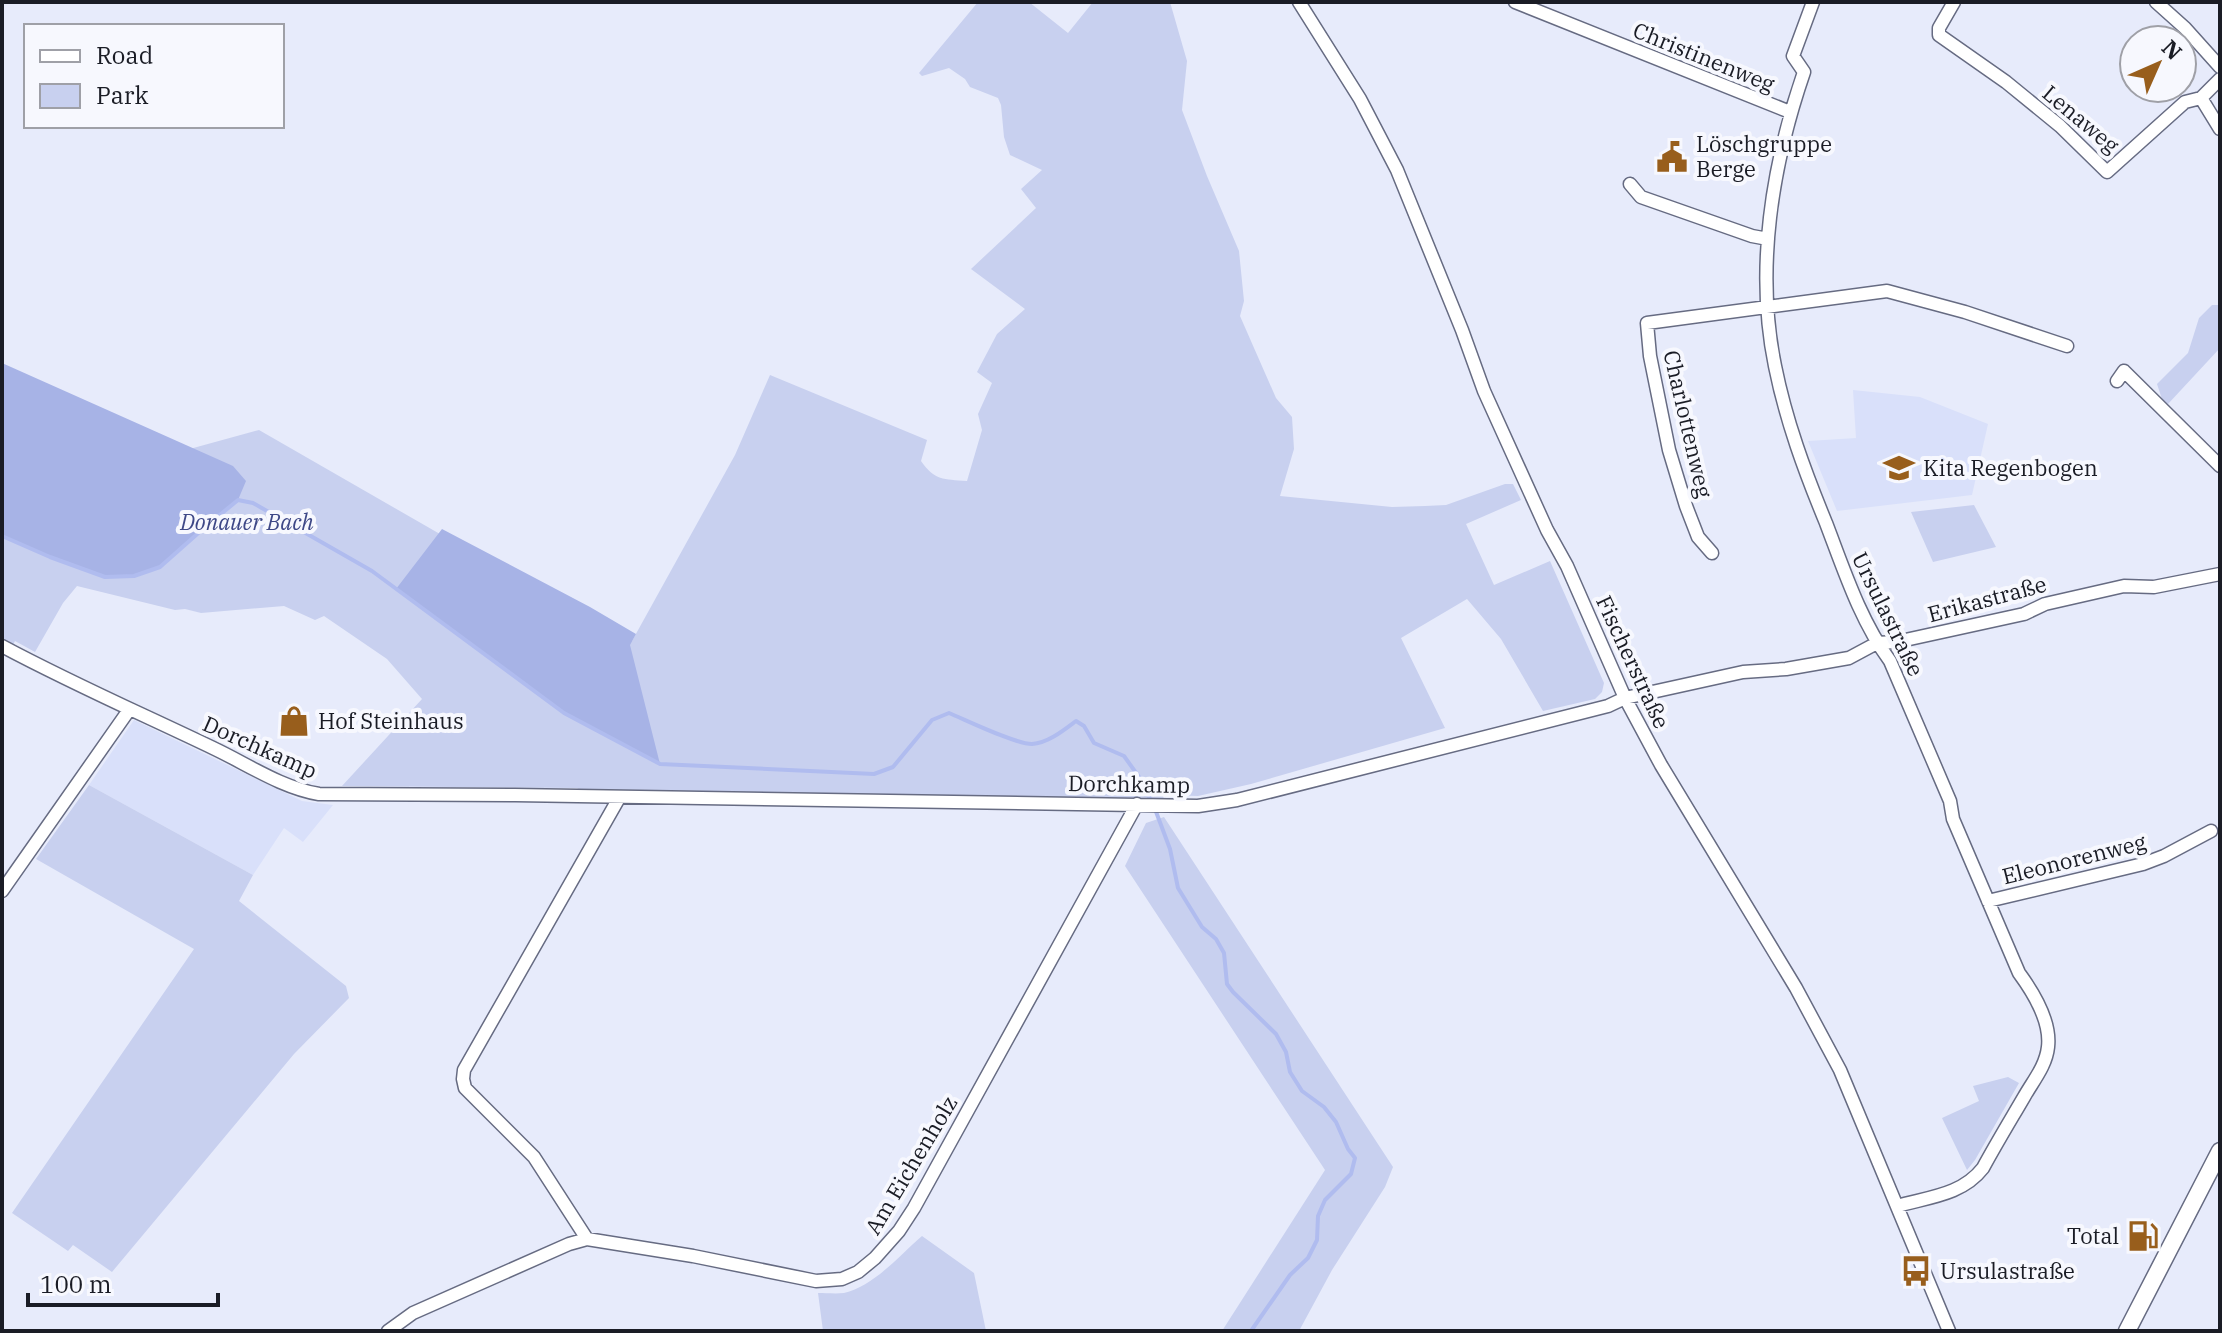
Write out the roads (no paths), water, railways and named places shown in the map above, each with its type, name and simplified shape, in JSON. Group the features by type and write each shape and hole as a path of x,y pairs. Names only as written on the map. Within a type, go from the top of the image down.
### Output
{"main road":[{"path":"2127,1331 2220,1151"}],"street":[{"name":"Fischerstraße","path":"1299,2 1360,99 1397,170 1484,391 1625,698 1661,765 1796,988 1840,1070 1949,1331"},
{"name":"Christinenweg","path":"1515,2 1790,112"},
{"name":"Ursulastraße","path":"1813,2 1793,56 1804,72 1790,112 1779,161 1768,239 1767,307 1774,364 1806,476 1836,554 1877,643 1890,661 1950,801 1953,819 2019,973 2029,986 2048,1036 2045,1061 1973,1180 1960,1189 1897,1206"},
{"name":"Lenaweg","path":"1954,2 1939,28 1939,35 2006,82 2060,126 2107,172 2185,102 2201,98 2220,79"},
{"path":"2156,2 2185,28 2220,67"},
{"path":"2201,98 2220,129"},
{"path":"1630,184 1641,197 1768,239"},
{"path":"1767,307 1887,291 1965,312 2067,346"},
{"name":"Charlottenweg","path":"1712,553 1698,537 1669,450 1650,356 1647,323 1767,307"},
{"path":"2117,381 2124,371 2220,466"},
{"name":"Erikastraße","path":"1625,698 1743,672 1786,669 1849,658 1877,643 1896,642 2024,614 2045,604 2124,586 2154,587 2220,574"},
{"name":"Dorchkamp","path":"2,646 77,686 303,792 338,796 515,795 1198,806 1237,800 1608,706 1625,698"},
{"path":"2,891 129,710"},
{"path":"587,1239 534,1157 465,1088 463,1079 464,1070 619,798"},
{"name":"Am Eichenholz","path":"388,1331 413,1313 569,1244 587,1239 693,1256 816,1281 842,1279 867,1265 888,1245 914,1208 1148,805"},
{"name":"Eleonorenweg","path":"1988,901 2143,864 2211,831"}],"waterway":[{"name":"Donauer Bach","path":"2,536 105,577 134,576 160,567 238,500 253,503 372,571 564,713 660,764 874,774 893,767 932,720 949,713 1003,736 1032,744 1050,739 1076,721 1084,726 1094,743 1124,756 1139,777 1170,849 1178,888 1202,927 1216,939 1224,953 1227,984 1276,1034 1286,1052 1290,1072 1302,1091 1324,1107 1336,1122 1355,1158 1351,1174 1325,1200 1318,1216 1317,1240 1308,1258 1290,1275 1251,1331"}],"place":[{"name":"Löschgruppe Berge","path":"1672,157"},
{"name":"Kita Regenbogen","path":"1899,468"},
{"name":"Hof Steinhaus","path":"294,721"},
{"name":"Total","path":"2143,1236"},
{"name":"Ursulastraße","path":"1916,1271"}]}
